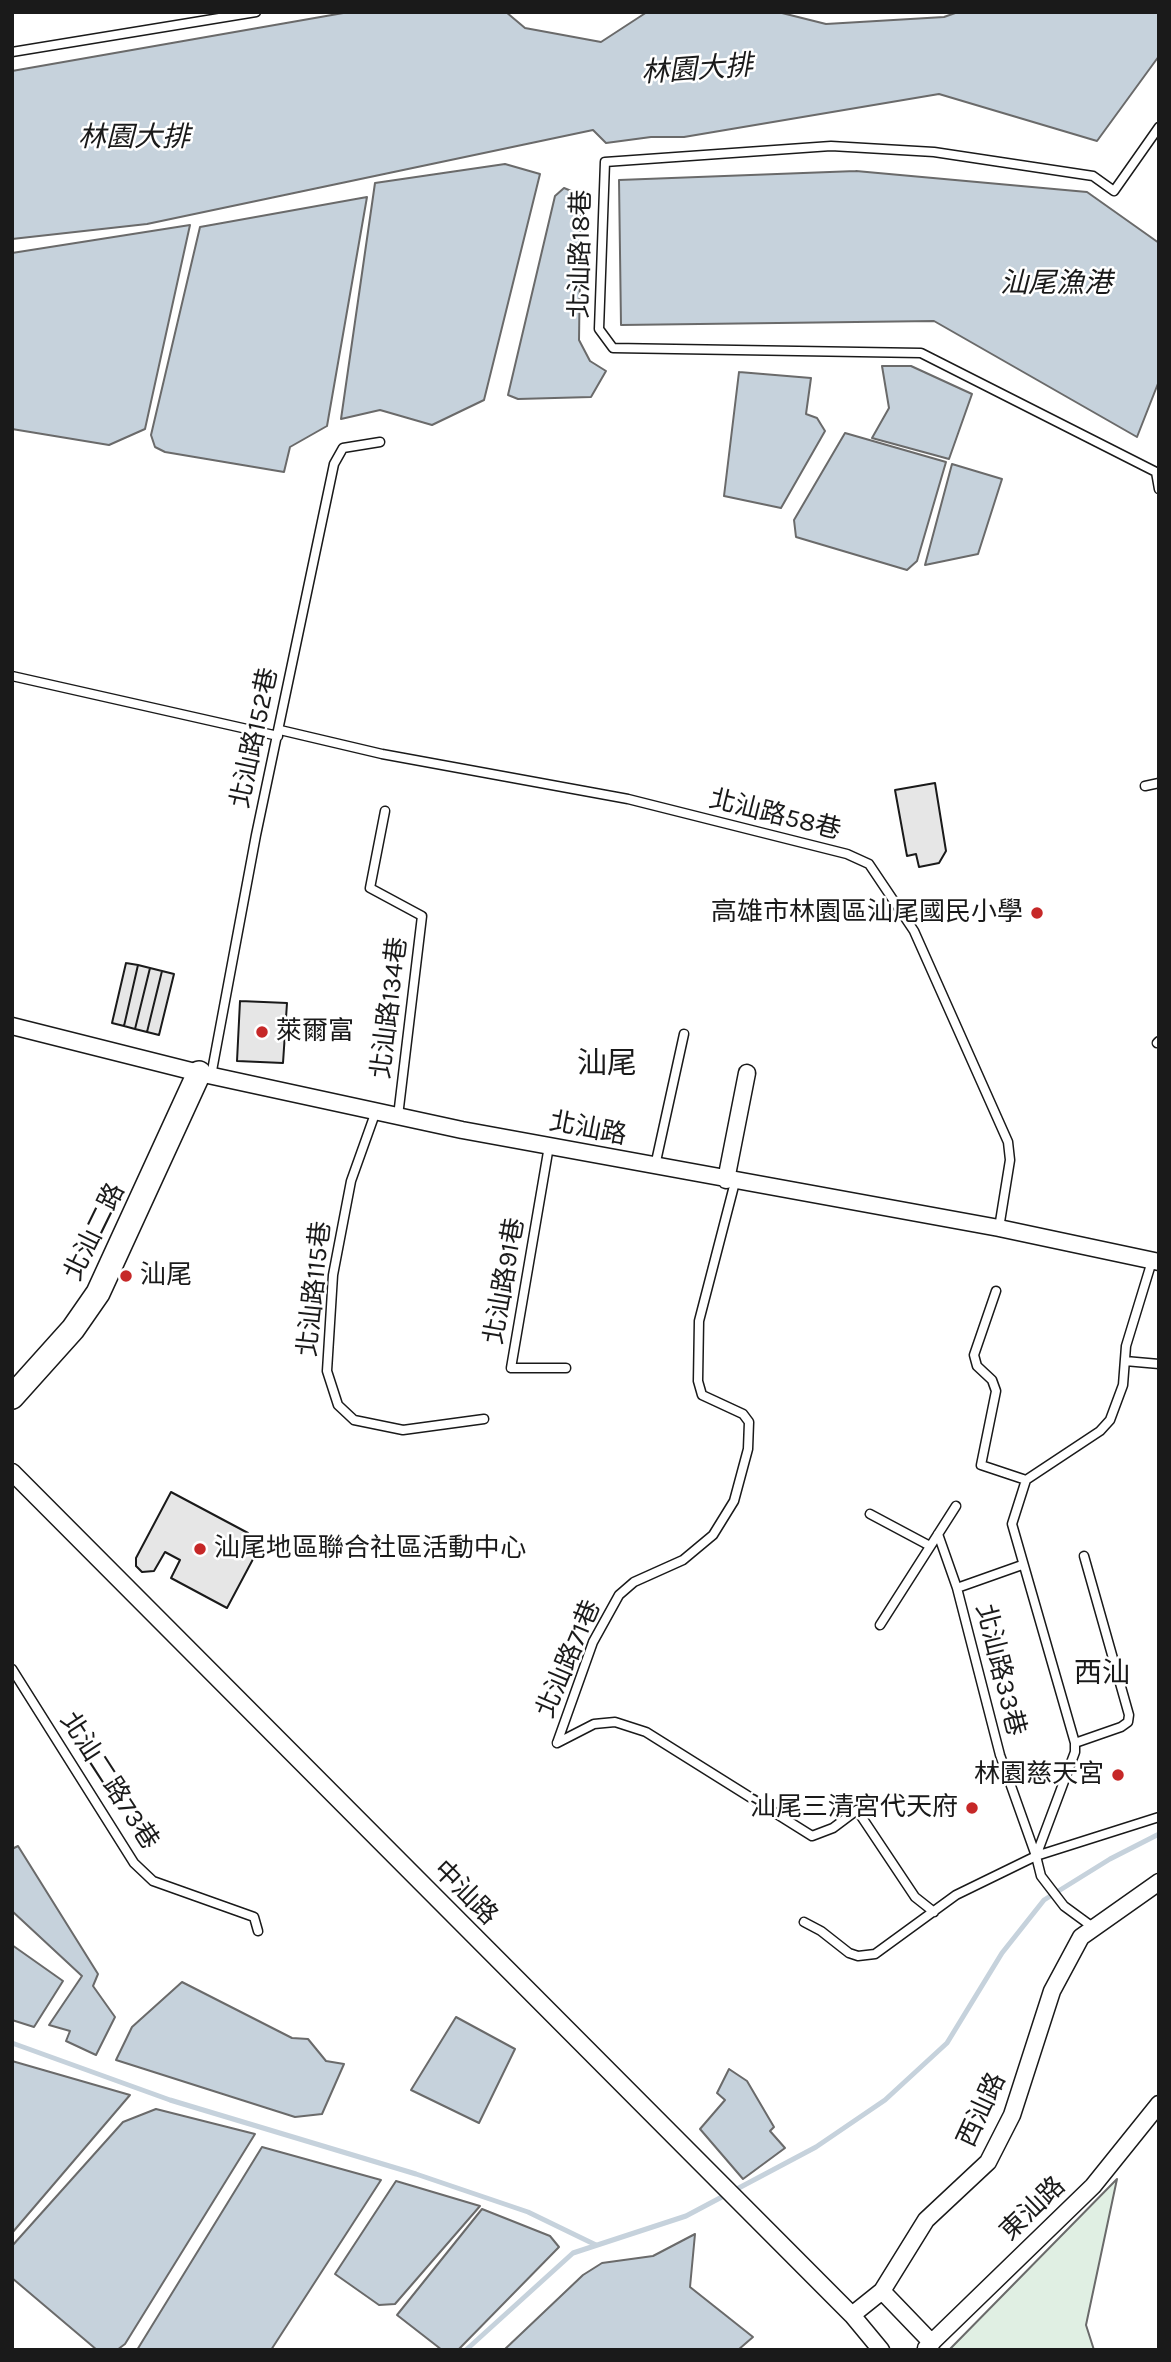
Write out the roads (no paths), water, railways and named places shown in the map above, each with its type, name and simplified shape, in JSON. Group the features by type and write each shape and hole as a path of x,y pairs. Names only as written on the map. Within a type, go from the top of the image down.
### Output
{"street":[{"name":"北汕路","path":"12,1026 205,1074 398,1116 730,1181 999,1228 1155,1262"},
{"path":"730,1181 747,1073"},
{"name":"北汕二路","path":"12,1397 73,1329 98,1293 205,1074"},
{"name":"中汕路","path":"12,1472 852,2315 881,2350"},
{"name":"西汕路","path":"852,2315 882,2291 926,2220 988,2162 1013,2115 1052,1991 1081,1937 1159,1882"},
{"name":"東汕路","path":"928,2346 1093,2186 1159,2104"},
{"path":"882,2291 928,2346"}],"lane":[{"path":"12,52 256,12"},
{"name":"北汕路18巷","path":"1159,127 1114,191 1093,176 934,152 857,147 831,146 605,163 599,329 613,348 921,353 1156,472 1159,489"},
{"name":"北汕路152巷","path":"205,1074 337,455 343,448 380,442"},
{"name":"北汕路58巷","path":"12,676 382,754 628,799 848,854 869,864 914,931 1008,1142 1010,1160 999,1228"},
{"path":"1145,786 1159,783"},
{"name":"北汕路134巷","path":"386,811 370,888 422,916 398,1116"},
{"path":"655,1166 684,1034"},
{"name":"北汕路115巷","path":"376,1111 351,1181 333,1275 327,1371 338,1405 354,1420 403,1430 484,1419"},
{"name":"北汕路91巷","path":"549,1146 511,1368 566,1368"},
{"name":"北汕路71巷","path":"730,1181 699,1321 698,1381 702,1395 743,1414 749,1422 748,1449 734,1501 713,1535 683,1560 634,1581 620,1595 593,1642 557,1743 594,1724 615,1722 646,1732 812,1836 833,1828 857,1810 915,1897 934,1912"},
{"path":"996,1291 974,1355 976,1366 992,1380 996,1391 981,1465 1026,1480 1105,1426 1123,1385 1126,1346 1155,1262"},
{"path":"1125,1361 1159,1364"},
{"name":"北汕路33巷","path":"1026,1480 1012,1524 1075,1743"},
{"path":"880,1625 956,1506"},
{"path":"870,1514 930,1546"},
{"name":"北汕路33巷","path":"938,1534 957,1588 1000,1755 1041,1876 1065,1906 1094,1928"},
{"path":"1036,1856 1075,1752 1075,1743 1128,1722 1129,1715 1084,1556"},
{"path":"957,1588 1022,1565"},
{"name":"北汕二路73巷","path":"12,1669 134,1863 153,1881 254,1917 258,1931"},
{"path":"804,1922 858,1956 875,1954 956,1895 1036,1856 1159,1816"}],"water":[{"name":"林園大排","path":"349,12 506,12 525,28 601,42 647,12 778,12 826,24 944,17 958,12 1159,12 1159,56 1097,141 939,94 684,137 651,137 606,143 593,130 147,224 12,239 12,71"},
{"path":"505,164 540,174 484,400 432,425 380,410 341,419 375,183"},
{"name":"汕尾漁港","path":"856,171 1087,192 1159,243 1159,381 1137,437 934,321 621,325 619,180"},
{"path":"564,188 581,195 579,340 590,361 606,371 591,397 518,399 508,395 555,196"},
{"path":"367,197 327,426 290,447 284,472 165,452 155,447 151,435 200,227"},
{"path":"190,225 145,429 109,445 12,429 12,253"},
{"path":"882,366 911,366 972,394 949,459 872,438 889,408"},
{"path":"739,372 811,378 806,414 817,418 825,431 781,508 724,496"},
{"path":"845,433 946,462 917,561 907,570 796,537 794,520"},
{"path":"952,464 1002,479 978,554 925,565"},
{"path":"18,1846 98,1974 93,1986 115,2017 96,2055 66,2041 70,2031 49,2025 82,1976 12,1911 12,1849"},
{"path":"12,1945 63,1981 34,2027 12,2020"},
{"path":"182,1982 292,2038 308,2039 326,2061 344,2064 322,2114 295,2117 116,2060 132,2027"},
{"path":"456,2017 515,2049 479,2123 411,2090"},
{"path":"12,2061 130,2095 12,2233"},
{"path":"729,2069 747,2081 774,2127 770,2131 785,2148 743,2179 700,2129 725,2100 717,2093"},
{"path":"156,2109 255,2134 125,2344 117,2350 97,2350 12,2278 12,2246 123,2122"},
{"path":"262,2147 381,2180 271,2350 137,2350"},
{"path":"396,2181 480,2206 395,2304 379,2305 335,2274"},
{"path":"482,2209 550,2236 559,2247 458,2350 442,2350 397,2315"},
{"path":"695,2234 690,2287 753,2337 738,2350 504,2350 583,2275 602,2263 653,2256"}],"waterway":[{"path":"466,2350 573,2253 686,2216 816,2147 885,2100 947,2043 1002,1953 1044,1900 1110,1859 1159,1834"},
{"path":"12,2043 170,2100 416,2174 528,2212 596,2245"}],"place":[{"name":"高雄市林園區汕尾國民小學","path":"1037,913"},
{"name":"萊爾富","path":"262,1032"},
{"name":"汕尾","path":"126,1276"},
{"name":"汕尾地區聯合社區活動中心","path":"200,1549"},
{"name":"林園慈天宮","path":"1118,1775"},
{"name":"汕尾三清宮代天府","path":"972,1808"}],"district":[{"name":"汕尾","path":"607,1064"},
{"name":"西汕","path":"1102,1674"}]}
